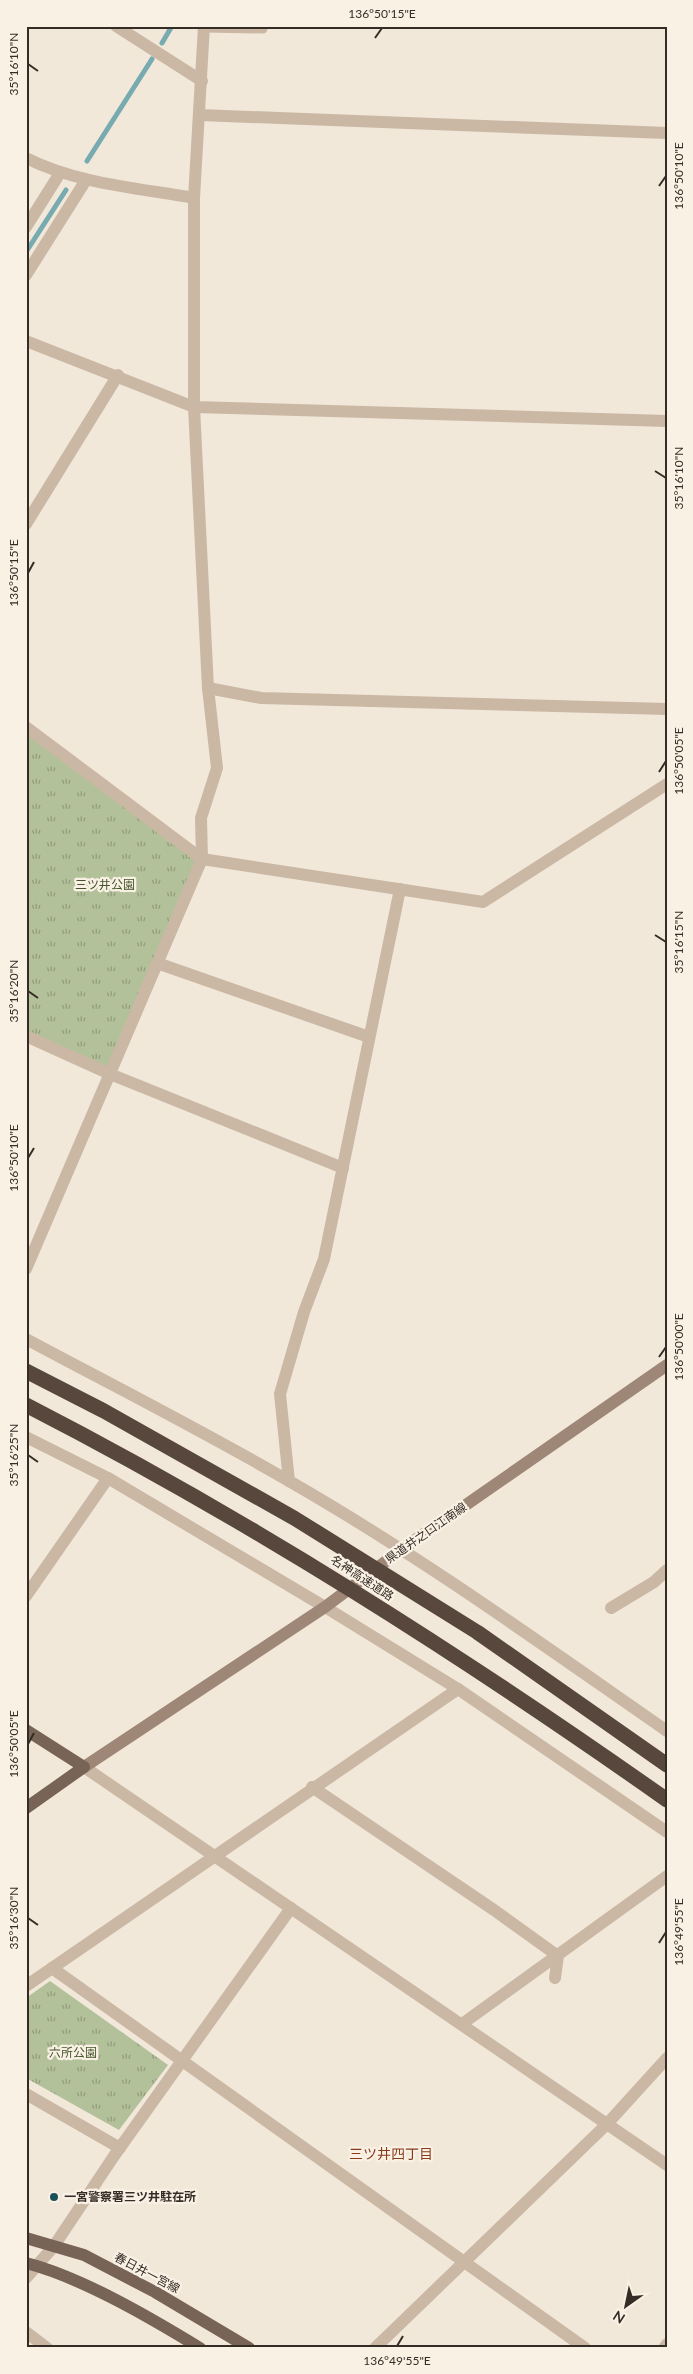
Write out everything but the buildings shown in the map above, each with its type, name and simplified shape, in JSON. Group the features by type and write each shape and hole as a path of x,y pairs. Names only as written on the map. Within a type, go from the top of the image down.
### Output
{"highway":[{"name":"名神高速道路","path":"26,1371 104,1411 294,1518 477,1632 667,1765"},
{"name":"名神高速道路","path":"26,1405 214,1506 330,1575 578,1738 667,1800"}],"main road":[{"name":"県道井之口江南線","path":"84,1767 325,1607 401,1550 667,1365"},
{"path":"26,1730 84,1767 26,1808"},
{"name":"春日井一宮線","path":"26,2238 84,2255 155,2292 249,2348"},
{"path":"31,2264 73,2280 143,2315 200,2348"}],"street":[{"path":"116,26 202,81"},
{"path":"26,1269 202,859 201,818 218,768 208,688 194,407 194,198 202,81 203,27"},
{"path":"200,115 667,133"},
{"path":"26,158 60,173 86,180 194,198"},
{"path":"26,227 60,173"},
{"path":"26,275 86,180"},
{"path":"26,341 118,375 194,407 667,421"},
{"path":"26,524 118,375"},
{"path":"208,688 261,698 667,709"},
{"path":"26,727 202,859 483,902 667,784"},
{"path":"289,1481 280,1394 304,1312 324,1259 400,889"},
{"path":"157,963 369,1037"},
{"path":"26,1036 110,1074 343,1168"},
{"path":"26,1339 289,1481 401,1550 667,1731"},
{"path":"26,1437 108,1478 325,1607 458,1689 667,1832"},
{"path":"26,1596 108,1478"},
{"path":"611,1608 654,1582 667,1570"},
{"path":"26,1986 458,1689"},
{"path":"84,1767 667,2165"},
{"path":"312,1788 494,1910 558,1956"},
{"path":"462,2024 667,1876"},
{"path":"26,2278 31,2264 54,2246 120,2148 291,1908"},
{"path":"555,1978 558,1956"},
{"path":"52,1968 585,2348"},
{"path":"375,2348 407,2315 464,2263 607,2124 667,2058"},
{"path":"26,2094 120,2148"},
{"path":"26,2332 47,2348"},
{"path":"664,2348 667,2344"}],"lane":[{"path":"203,27 262,29"}],"green space":[{"name":"三ツ井公園","path":"26,727 202,859 110,1074 26,1036"},
{"name":"六所公園","path":"50,1981 168,2065 119,2130 26,2078 26,1998"}],"waterway":[{"path":"162,43 172,26"},
{"path":"87,161 152,59"},
{"path":"26,252 66,190"}],"place":[{"name":"一宮警察署三ツ井駐在所","path":"54,2197"}],"district":[{"name":"三ツ井四丁目","path":"391,2154"}]}
